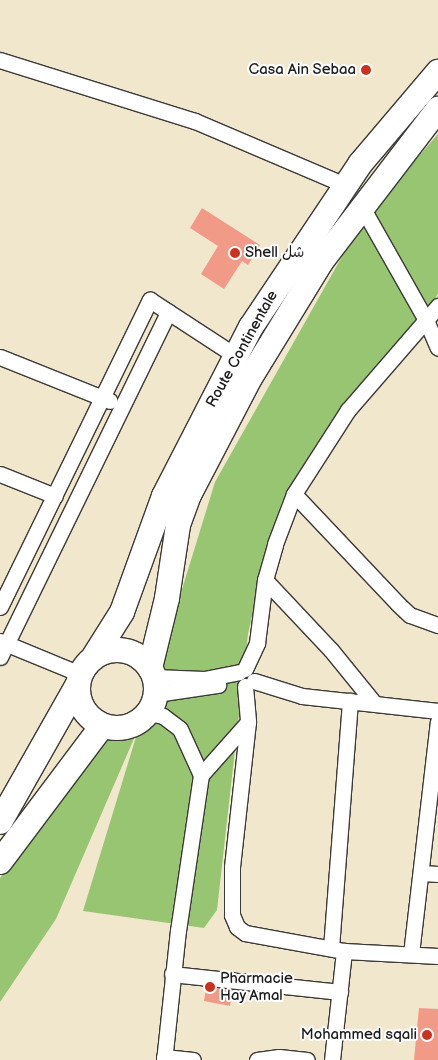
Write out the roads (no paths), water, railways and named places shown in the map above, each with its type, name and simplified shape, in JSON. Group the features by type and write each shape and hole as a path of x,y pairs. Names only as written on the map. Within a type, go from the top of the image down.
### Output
{"main road":[{"name":"Route Continentale","path":"96,655 122,612 164,496 236,356 287,269 345,185 438,72"},
{"name":"Route Continentale","path":"152,688 178,525 189,494 255,369 321,262 438,109"},
{"path":"0,822 79,680 96,655 113,650 131,652 152,688 124,727 102,726 83,710 79,680"},
{"path":"0,862 102,726"}],"street":[{"path":"0,60 195,121 345,185"},
{"path":"362,207 426,320 438,348"},
{"path":"0,607 4,590 54,496 150,300 236,356"},
{"path":"438,306 348,410 294,494 283,518 265,580 257,643 244,678 248,722 232,867 234,922 245,933 338,950 438,956"},
{"path":"79,680 2,647 28,600 168,312"},
{"path":"0,356 122,406"},
{"path":"0,474 54,496"},
{"path":"294,494 410,615 438,625"},
{"path":"265,580 331,650 374,703"},
{"path":"4,590 28,600"},
{"path":"193,1060 164,1059 172,974 201,775 180,729 163,716 152,688 205,688 244,678 302,696 438,710"},
{"path":"332,1060 340,992 338,950 350,701"},
{"path":"201,775 248,722"},
{"path":"411,954 421,872 434,792 438,722"},
{"path":"421,872 438,874"},
{"path":"172,974 340,992"},
{"path":"257,1060 279,1057 307,1060"}],"place":[{"name":"Casa Ain Sebaa","path":"366,70"},
{"name":"Shell شل","path":"235,253"},
{"name":"Pharmacie Hay Amal","path":"210,987"},
{"name":"Mohammed sqali","path":"427,1035"}]}
